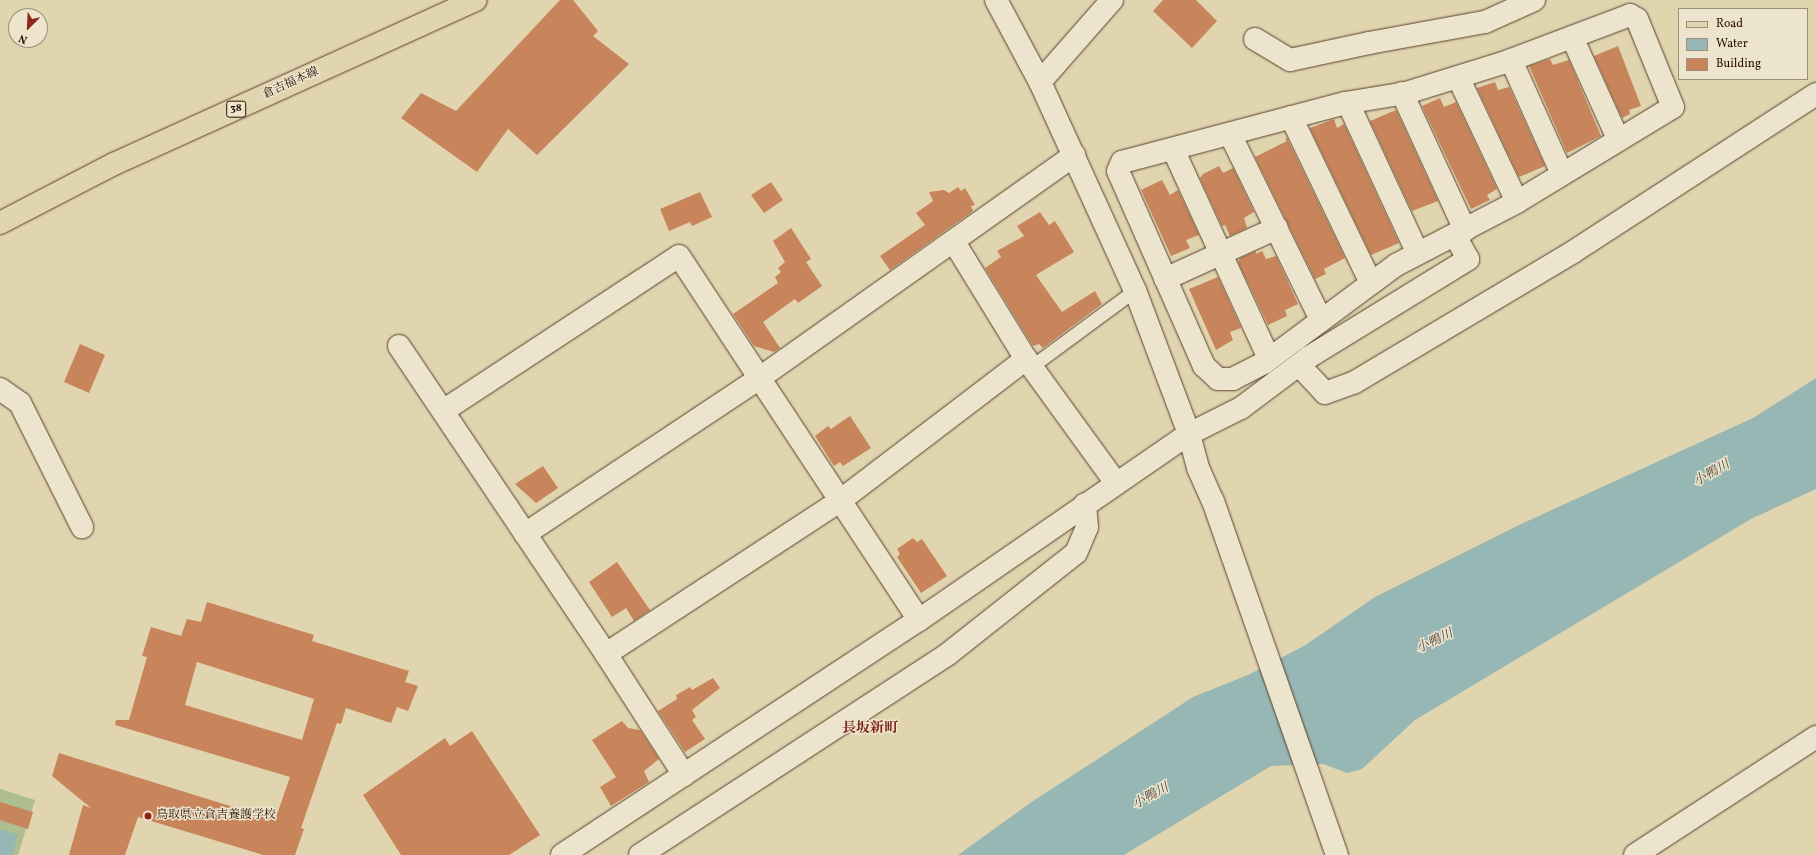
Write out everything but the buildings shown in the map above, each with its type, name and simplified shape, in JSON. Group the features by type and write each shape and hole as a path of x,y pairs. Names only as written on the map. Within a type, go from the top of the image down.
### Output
{"main road":[{"name":"倉吉福本線","path":"0,223 114,164 476,0"}],"street":[{"path":"996,0 1040,82 1135,290 1189,434 1198,468 1213,501 1337,855"},
{"path":"1040,82 1112,0"},
{"path":"1255,39 1290,60 1369,43 1485,22 1534,0"},
{"path":"1630,15 1637,19 1673,107 1516,202 1460,233 1396,265 1269,359 1233,379 1218,379 1204,366 1118,171 1122,162 1291,117 1348,103 1402,93 1511,60 1630,15"},
{"path":"1572,37 1618,139"},
{"path":"1511,60 1562,174"},
{"path":"1458,77 1516,202"},
{"path":"562,855 919,620 1189,434 1241,408 1299,365 1468,259 1460,233 1402,93"},
{"path":"1299,365 1325,393 1355,382 1573,252 1816,94"},
{"path":"1348,103 1418,254"},
{"path":"1291,117 1371,283"},
{"path":"1230,134 1321,320"},
{"path":"1173,149 1269,359"},
{"path":"525,534 761,377 954,242 1074,155"},
{"path":"1165,279 1276,228"},
{"path":"954,242 1029,363 1116,483"},
{"path":"443,412 679,256 761,377 919,620"},
{"path":"399,346 606,654 684,774"},
{"path":"606,654 841,500 1029,363"},
{"path":"0,389 20,403 82,527"},
{"path":"640,855 948,654 1076,553 1087,527 1086,504"},
{"path":"1635,855 1816,737"}],"lane":[{"path":"1029,363 1135,290"}],"green space":[{"path":"0,789 35,800 18,855 0,855"}],"water":[{"name":"小鴨川","path":"1816,378 1816,489 1751,519 1415,720 1362,769 1347,773 1323,764 1271,766 1124,855 958,855 1030,803 1193,697 1248,675 1304,646 1375,597 1521,524 1753,418"},
{"path":"0,829 18,835 12,855 0,855"}],"place":[{"name":"鳥取県立倉吉養護学校","path":"148,816"}],"district":[{"name":"長坂新町","path":"870,729"}]}
